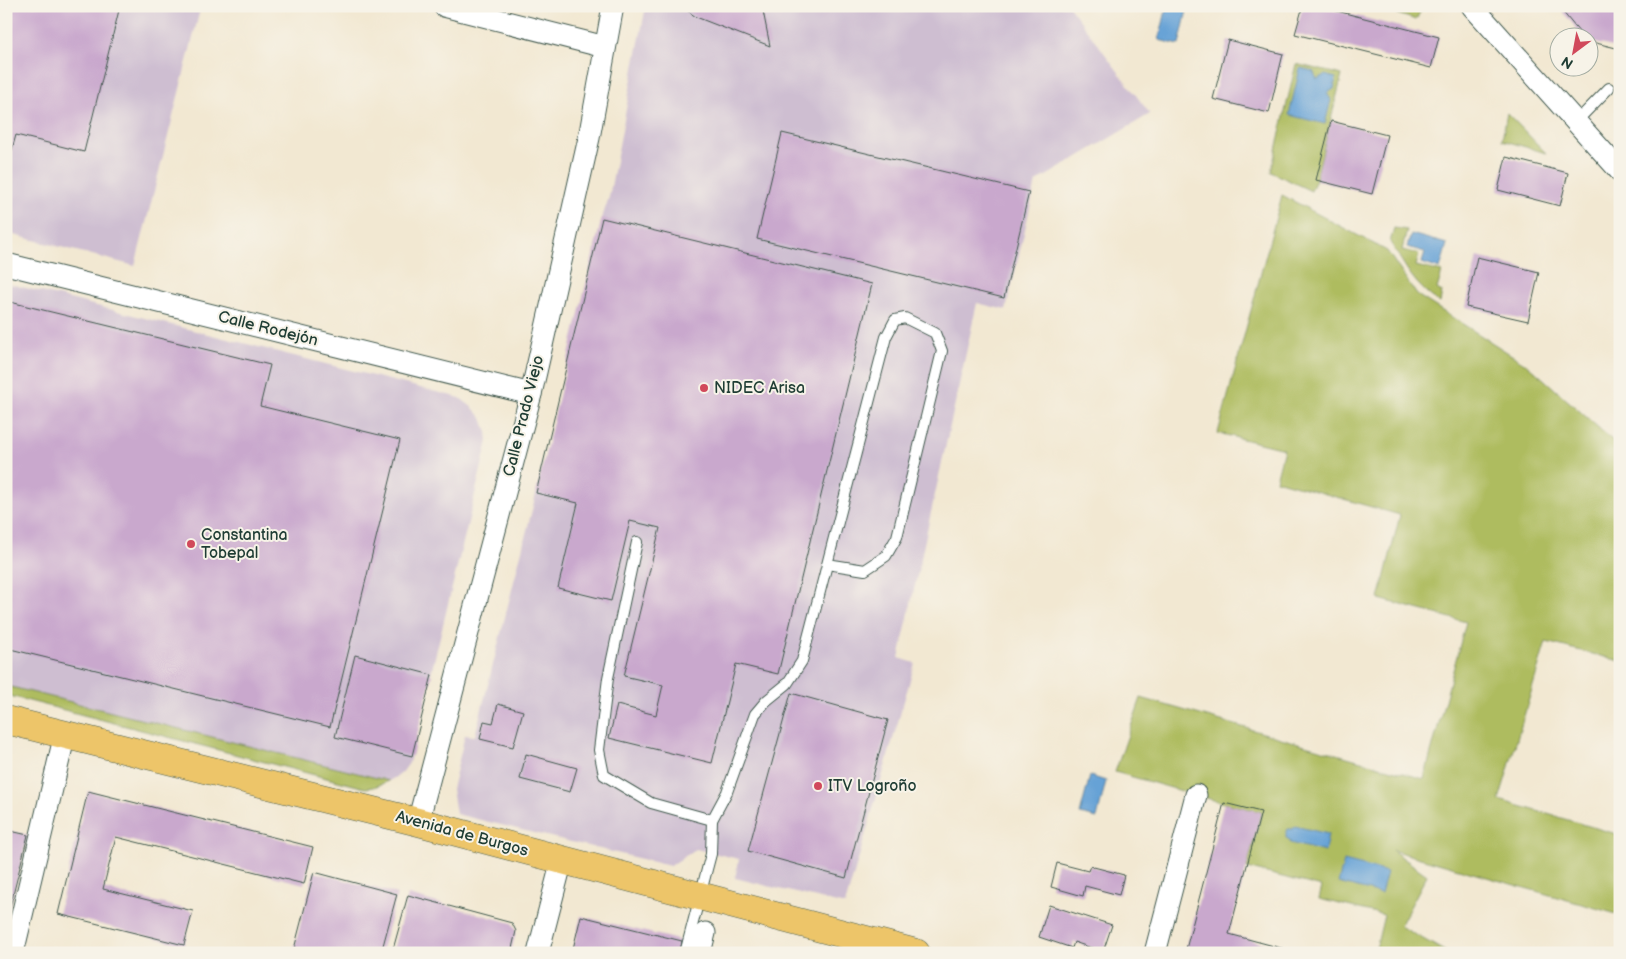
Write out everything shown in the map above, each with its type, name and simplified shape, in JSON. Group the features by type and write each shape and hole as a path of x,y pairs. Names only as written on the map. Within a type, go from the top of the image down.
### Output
{"main road":[{"name":"Avenida de Burgos","path":"6,720 418,822 916,953"}],"street":[{"path":"444,6 605,47"},
{"name":"Calle Prado Viejo","path":"418,822 531,394 589,138 613,6"},
{"path":"1472,6 1620,171"},
{"name":"Calle Rodejón","path":"6,264 531,394"},
{"path":"13,953 65,734"},
{"path":"1155,953 1196,795"},
{"path":"538,953 562,860"}],"lane":[{"path":"1575,122 1609,88"},
{"path":"684,953 711,854 712,820 727,792 756,714 766,701 787,684 802,661 827,564 886,336 895,320 905,318 934,333 942,350 897,537 886,556 865,570 827,564"},
{"path":"637,542 608,678 599,750 604,775 651,803 712,820"}],"shaded area":[{"path":"6,6 201,6 135,266 6,233"},
{"path":"646,6 1069,6 1150,114 1036,182 1006,310 977,303 899,658 915,663 845,905 735,878 739,859 696,849 670,866 456,814 452,789 465,735 475,736 535,498 602,218 609,197"},
{"name":"Constantina Tobepal","path":"6,283 460,398 482,418 488,441 409,763 402,773 389,781 374,787 365,788 6,695"}],"green space":[{"path":"1373,6 1417,6 1421,10 1416,20"},
{"path":"1296,64 1342,75 1316,179 1311,191 1271,172"},
{"path":"1507,113 1546,153 1502,140"},
{"path":"1282,195 1387,251 1417,295 1529,366 1620,447 1620,661 1546,642 1499,800 1620,835 1620,915 1392,850 1427,875 1400,926 1448,953 1375,953 1384,915 1319,899 1322,887 1247,868 1261,812 1115,772 1141,698 1424,779 1466,622 1379,599 1400,515 1276,480 1284,449 1218,433"},
{"path":"1394,228 1407,230 1402,250 1419,254 1416,266 1442,272 1437,289 1442,292 1440,303 1411,276 1401,260 1390,242"},
{"path":"6,686 389,781 374,787 365,788 6,695"}],"water":[{"path":"1167,6 1188,6 1179,45 1159,40"},
{"path":"1300,68 1313,71 1317,79 1325,75 1336,78 1334,89 1327,93 1331,100 1325,124 1289,115"},
{"path":"1411,234 1447,244 1440,269 1422,263 1425,252 1407,247"},
{"path":"1090,776 1106,781 1097,818 1080,814"},
{"path":"1295,826 1328,834 1325,852 1290,843 1290,840 1286,838 1286,833 1288,829 1293,829"},
{"path":"1344,861 1387,872 1381,894 1338,883"}],"building":[{"path":"6,6 120,6 84,152 16,135 6,171"},
{"path":"685,6 762,6 770,46 696,17"},
{"path":"1303,6 1317,6 1439,37 1431,68 1295,34"},
{"path":"1558,6 1620,6 1620,49 1598,44 1598,28 1576,28"},
{"path":"1228,40 1283,54 1269,113 1213,99"},
{"path":"1331,121 1387,135 1372,194 1316,180"},
{"path":"782,133 1029,192 1004,298 757,239"},
{"path":"1506,157 1568,173 1560,206 1498,190"},
{"name":"NIDEC Arisa","path":"602,218 872,284 778,674 736,664 712,763 609,738 617,705 656,715 663,685 624,676 660,528 630,521 611,601 558,588 578,503 536,493"},
{"path":"1477,257 1539,272 1528,321 1466,307"},
{"name":"Constantina Tobepal","path":"6,301 270,365 260,406 400,440 330,727 6,648"},
{"path":"355,655 432,675 412,756 335,737"},
{"name":"ITV Logroño","path":"791,693 888,720 846,878 748,851"},
{"path":"498,704 523,711 513,747 480,739 484,721 493,723"},
{"path":"526,754 577,768 570,792 520,779"},
{"path":"88,791 313,847 304,884 116,837 103,889 193,911 184,945 58,914"},
{"path":"1224,803 1261,812 1229,934 1300,953 1185,953"},
{"path":"6,830 28,835 7,919 6,919"},
{"path":"1057,863 1088,871 1090,866 1124,875 1119,895 1085,886 1083,896 1051,887"},
{"path":"314,872 397,894 381,953 293,953"},
{"path":"408,895 512,923 516,931 511,953 392,953"},
{"path":"1049,905 1112,925 1103,952 1074,942 1072,948 1039,937"},
{"path":"581,916 682,941 680,953 572,953"}],"place":[{"name":"NIDEC Arisa","path":"704,388"},
{"name":"Constantina Tobepal","path":"191,544"},
{"name":"ITV Logroño","path":"818,786"}]}
